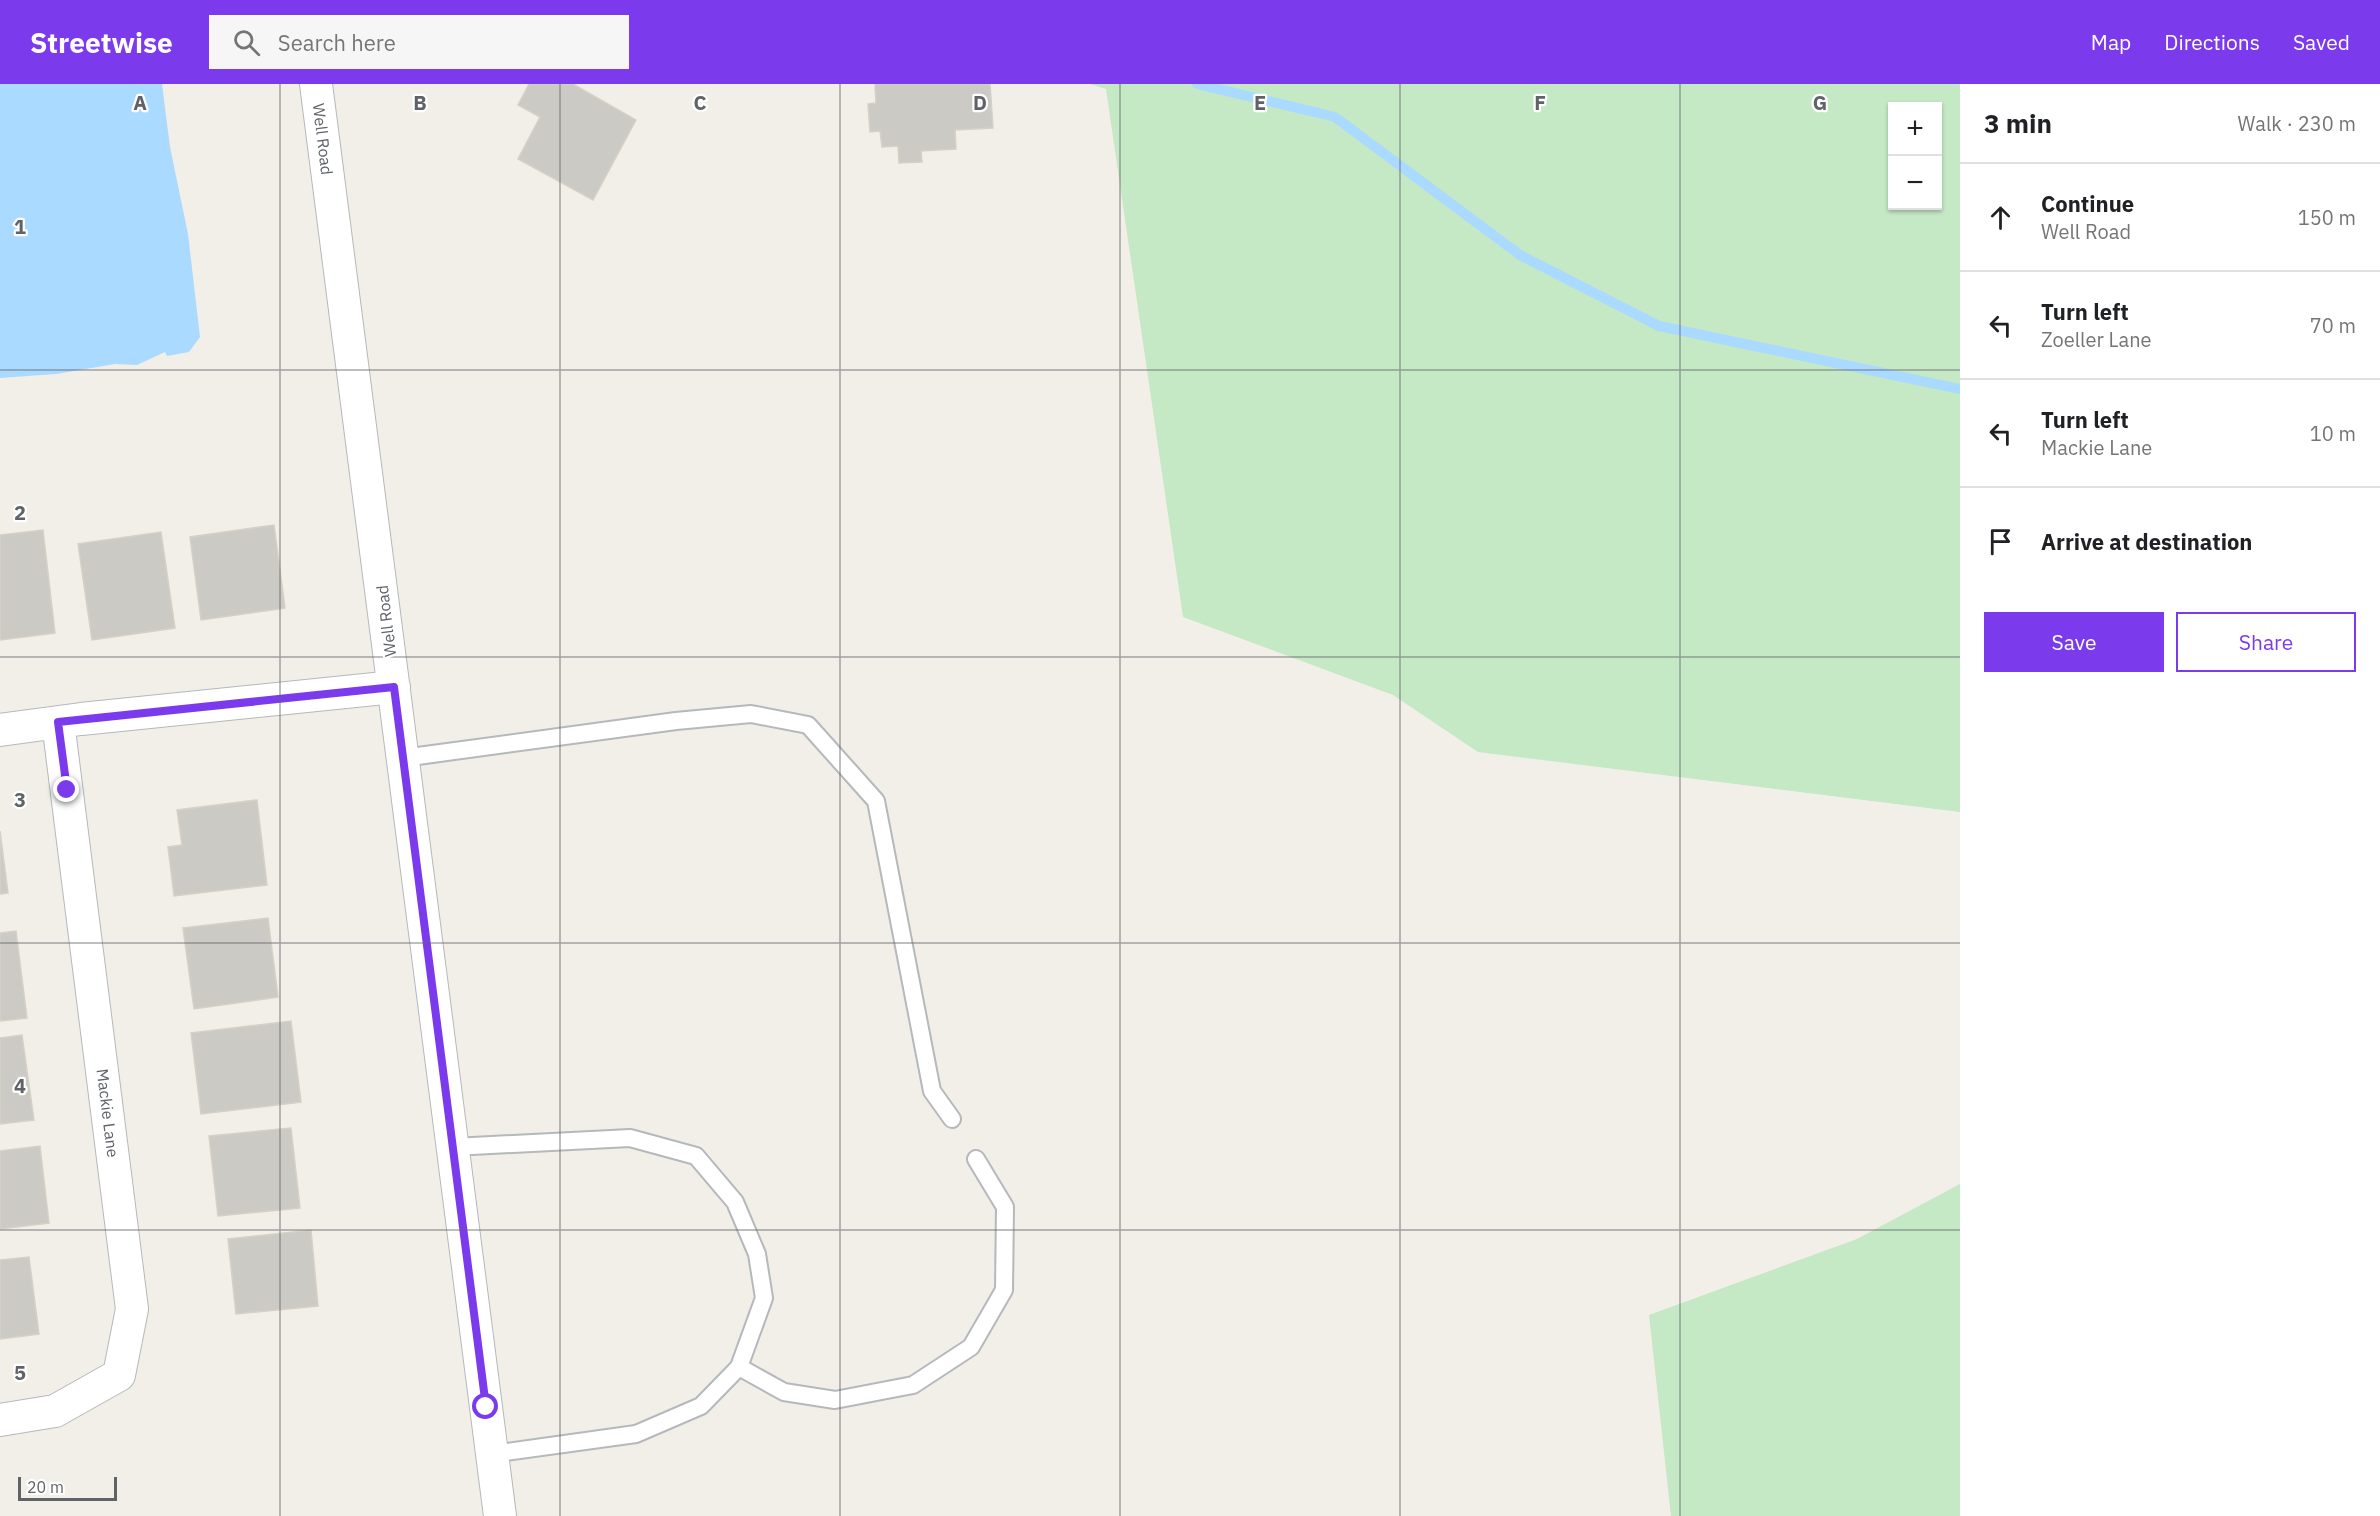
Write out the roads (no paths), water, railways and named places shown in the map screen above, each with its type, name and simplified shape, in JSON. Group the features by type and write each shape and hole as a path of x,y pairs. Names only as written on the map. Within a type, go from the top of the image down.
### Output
{"street":[{"name":"Well Road","path":"316,84 500,1516"},
{"path":"0,730 394,687"},
{"name":"Mackie Lane","path":"0,1420 55,1411 119,1375 132,1309 58,722"}],"lane":[{"path":"403,758 676,721 751,714 808,725 876,801 932,1091 952,1119"},
{"path":"453,1147 630,1138 696,1156 735,1202 757,1254 764,1298 739,1367 701,1406 636,1434 492,1454"},
{"path":"739,1367 784,1392 834,1400 913,1384 971,1347 1004,1290 1005,1207 976,1159"}],"water":[{"path":"0,84 162,84 170,147 188,234 200,337 189,352 167,356 165,352 137,365 115,364 56,374 0,378"}],"waterway":[{"path":"1197,84 1335,117 1520,255 1659,326 1960,389"}]}
